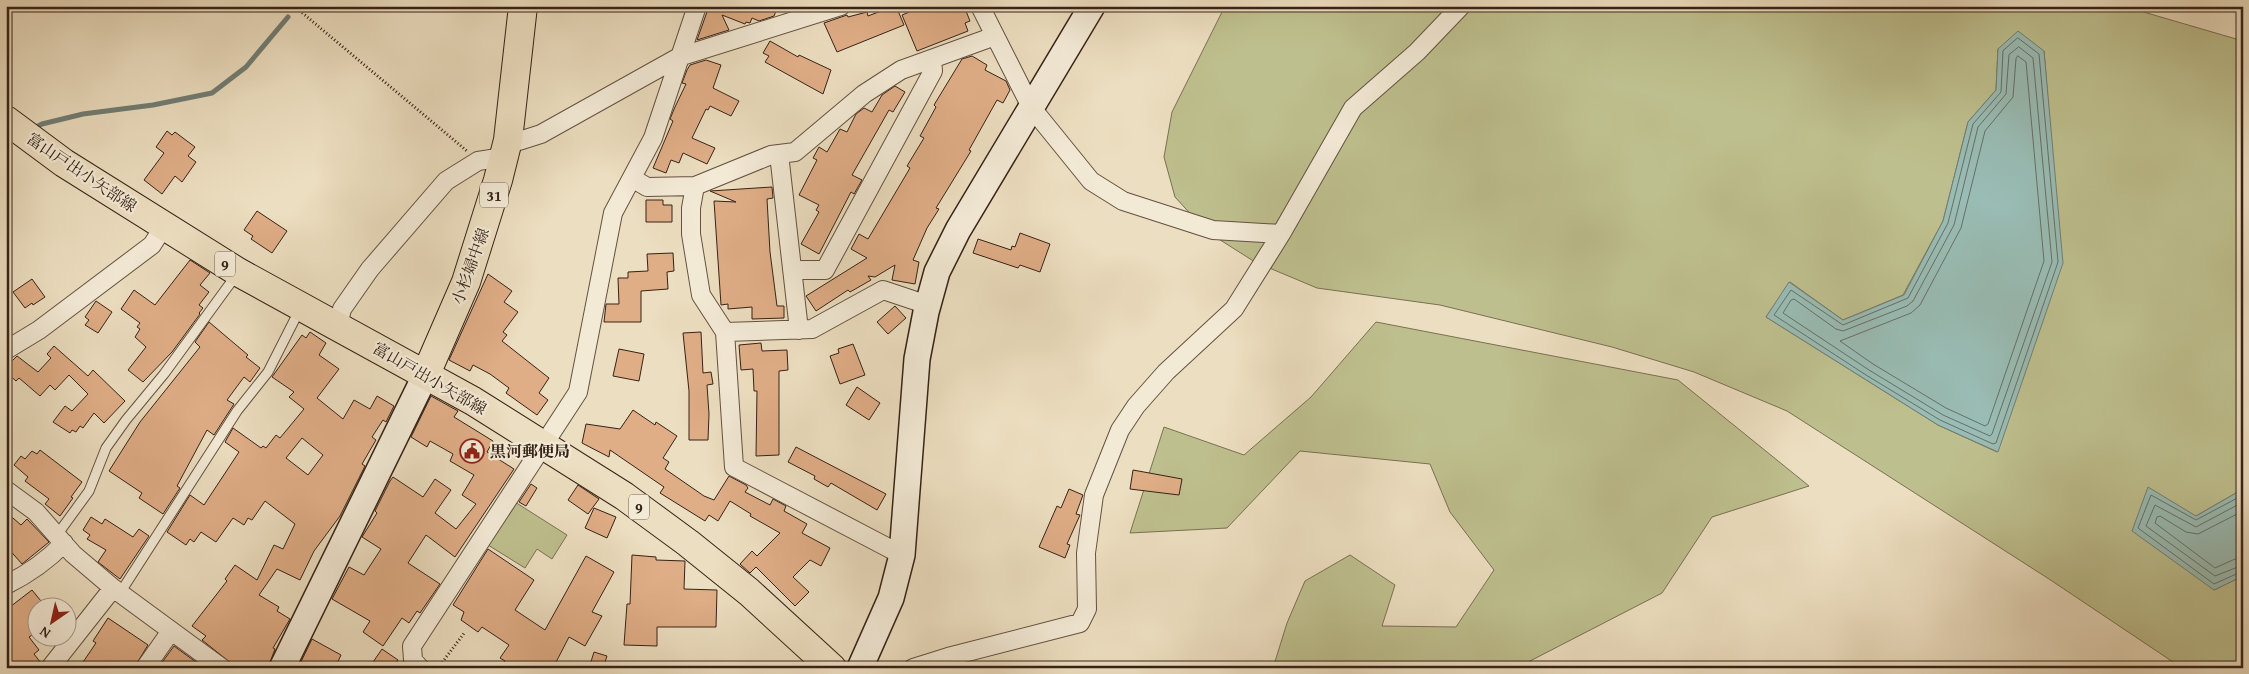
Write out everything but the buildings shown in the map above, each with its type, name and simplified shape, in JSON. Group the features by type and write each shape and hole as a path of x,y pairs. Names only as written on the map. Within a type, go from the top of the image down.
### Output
{"main road":[{"name":"小杉婦中線","path":"426,374 466,282 498,180 496,152 523,6"},
{"name":"富山戸出小矢部線","path":"17,128 64,163 238,272 426,374 624,496 688,543 749,592 832,668"}],"street":[{"path":"420,668 414,660 412,646 578,392 613,213 652,138 697,6"},
{"path":"338,326 342,309 370,269 446,180 496,152 519,141 541,134 679,57 841,6"},
{"path":"980,6 1031,107 1091,181 1123,201 1213,230 1281,234"},
{"path":"860,668 891,598 902,555 917,359 937,272 958,230 1092,6"},
{"path":"913,668 948,657 1080,623 1087,609 1086,553 1094,495 1120,430 1136,406 1166,372 1234,309 1281,234 1354,108 1417,52 1461,6"},
{"path":"632,178 647,187 695,186 771,155 794,152 864,94 900,70 995,36"},
{"path":"792,270 825,270 933,71 932,59"},
{"path":"779,154 799,330"},
{"path":"695,186 691,208 691,234 701,295 725,332 734,467 902,555"},
{"path":"6,350 39,330 152,245 164,226"},
{"path":"725,332 812,329 884,290 928,305"},
{"path":"282,668 426,374"},
{"path":"6,490 36,512 73,554 116,590 222,668"},
{"path":"6,585 23,577 49,558 60,539"},
{"path":"50,668 116,590"},
{"path":"145,668 171,631"}],"lane":[{"path":"60,539 89,491 106,448 126,420 164,374 238,272"},
{"path":"116,590 237,411 268,372 302,306"}],"path":[{"path":"294,6 496,152"},
{"path":"438,668 465,632"}],"green space":[{"path":"1225,6 2123,6 2243,41 2243,489 2196,516 2214,590 2243,576 2243,668 2182,668 2049,579 1787,411 1694,372 1612,347 1440,305 1317,288 1255,262 1206,231 1175,197 1164,157 1172,112","holes":["1998,49 2044,51 2050,127 1997,452 1938,425 1766,317 1790,282 1843,320 1903,295 1943,221 1968,122 1996,90"]},
{"path":"1376,322 1678,380 1809,486 1712,517 1662,593 1530,661 1530,668 1273,668 1287,623 1305,581 1350,555 1395,585 1382,626 1456,627 1494,570 1450,512 1430,464 1300,451 1227,528 1130,533 1164,427 1244,455 1311,397"},
{"path":"515,502 567,535 552,559 537,549 525,568 488,545"}],"water":[{"path":"2018,31 2044,51 2063,263 1998,452 1938,425 1766,317 1789,282 1843,320 1904,295 1943,221 1968,122 1996,90 1998,49"},
{"path":"2148,487 2196,516 2243,489 2243,576 2214,590 2132,531"}],"waterway":[{"path":"32,129 42,124 83,114 153,105 212,93 246,67 288,17"},
{"path":"6,141 15,137"}],"place":[{"name":"黒河郵便局","path":"472,451"}]}
